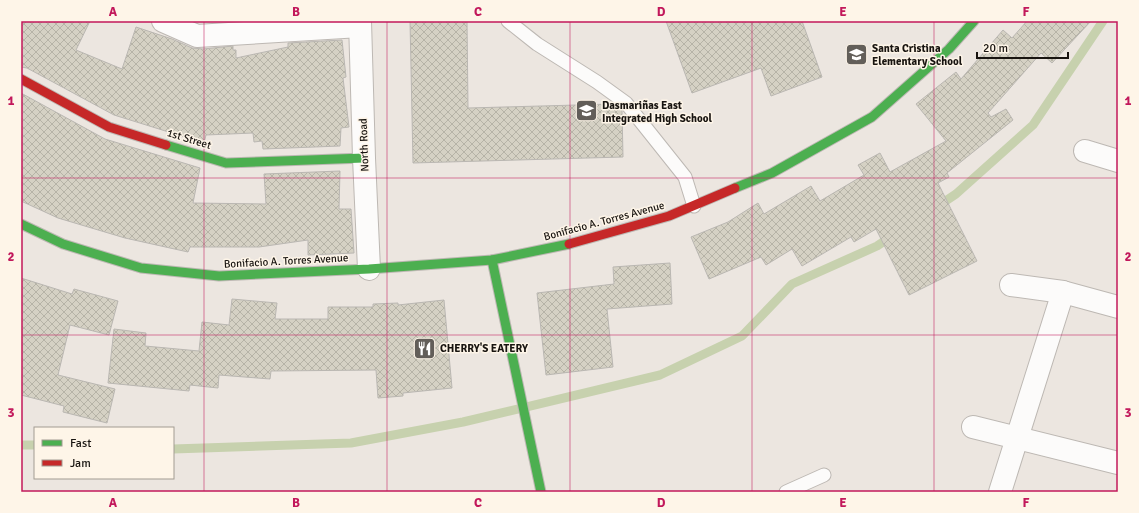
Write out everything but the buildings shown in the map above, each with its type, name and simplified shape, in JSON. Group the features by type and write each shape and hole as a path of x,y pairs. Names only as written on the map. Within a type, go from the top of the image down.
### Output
{"street":[{"path":"163,21 197,36 360,24"},
{"name":"Bonifacio A. Torres Avenue","path":"21,224 63,244 141,268 219,276 370,269 492,260 576,243 670,216 772,173 872,117 949,49 974,21"},
{"name":"North Road","path":"360,24 364,158 370,269"},
{"name":"1st Street","path":"21,80 109,127 226,164 364,158"},
{"path":"1085,151 1118,161"},
{"path":"492,260 541,492"},
{"path":"1011,285 1062,292 1118,307"},
{"path":"1000,492 1062,292"},
{"path":"974,427 1016,439 1118,463"}],"lane":[{"path":"508,21 537,44 597,82 626,103 685,177 694,206"},
{"path":"786,492 824,475"}],"waterway":[{"path":"938,206 956,194 1033,125 1103,21"},
{"path":"174,449 351,443 463,422 660,375 742,336 792,284 877,246 892,236"},
{"path":"21,445 34,445"}],"traffic: fast":[{"path":"735,188 772,173 872,117 949,49 974,21"},
{"path":"166,145 226,163 364,158"},
{"path":"21,224 63,244 141,268 219,276 369,269 492,260 569,244"},
{"path":"492,260 541,492"}],"traffic: jam":[{"path":"21,79 109,127 166,145"},
{"path":"569,244 669,216 735,188"}],"place":[{"name":"Santa Cristina Elementary School","path":"857,54"},
{"name":"Dasmariñas East Integrated High School","path":"587,111"},
{"name":"CHERRY'S EATERY","path":"424,348"}]}
